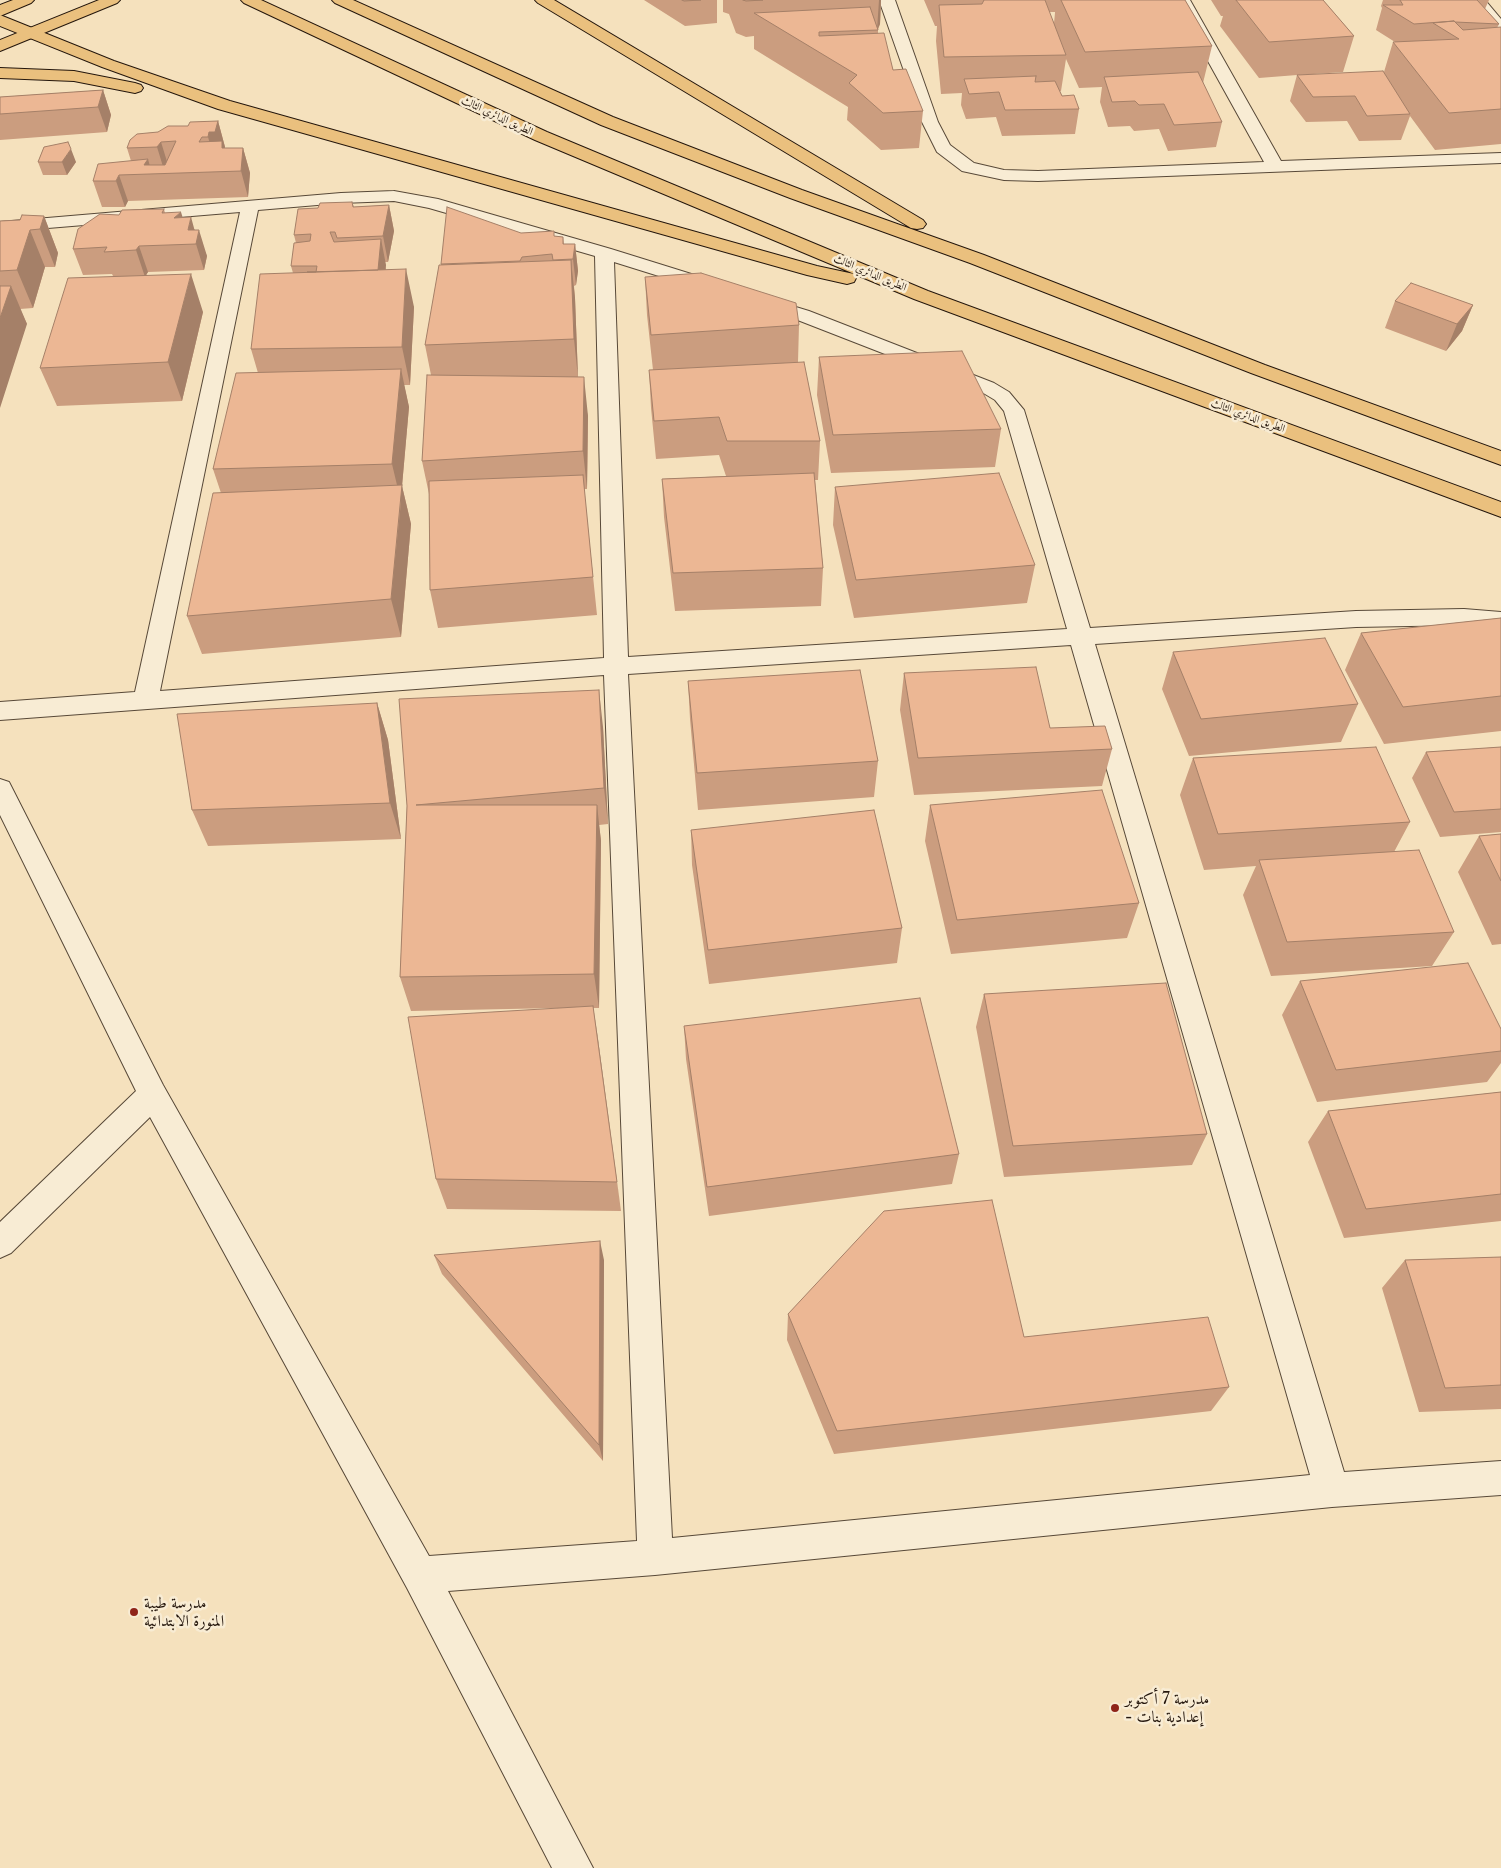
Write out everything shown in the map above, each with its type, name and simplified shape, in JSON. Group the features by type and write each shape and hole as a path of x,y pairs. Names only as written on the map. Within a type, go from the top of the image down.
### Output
{"main road":[{"path":"0,11 26,0"},
{"path":"0,46 112,0"},
{"path":"340,0 607,121 796,194 977,259 1258,369 1501,458"},
{"path":"543,0 834,176 977,259"},
{"name":"الطريق الدائري الثالث","path":"251,1 541,136 922,295 1501,510"},
{"path":"0,20 224,106"},
{"path":"0,73 74,76 224,106 814,271 922,295"}],"street":[{"path":"887,0 930,122 943,148 968,167 1004,175 1038,176 1501,158"},
{"path":"1182,0 1275,167"},
{"path":"1476,0 1501,29"},
{"path":"0,226 394,196 432,203 604,253 802,315 987,387 1002,396 1014,410 1332,1490"},
{"path":"146,699 250,206"},
{"path":"604,253 616,666 655,1558"},
{"path":"0,711 616,666 1356,618 1464,617 1501,620"},
{"path":"0,789 154,1094 420,1575 572,1868"},
{"path":"0,1243 154,1094"},
{"path":"420,1575 655,1558 1332,1490 1501,1478"}],"building":[{"path":"984,0 1045,0 1066,55 944,57 939,5 982,4"},
{"path":"1061,0 1185,0 1212,46 1085,52"},
{"path":"1236,0 1323,0 1354,36 1269,42"},
{"path":"1400,0 1477,0 1499,24 1454,21 1414,24 1383,5 1403,5"},
{"path":"870,7 878,30 819,32 819,36 884,33 893,70 906,69 923,111 883,113 849,83 857,75 754,13"},
{"path":"1454,21 1463,30 1501,27 1501,109 1449,113 1393,42 1459,39 1433,23"},
{"path":"1383,71 1410,114 1367,116 1355,96 1313,97 1297,75"},
{"path":"1198,72 1222,122 1174,125 1164,104 1139,105 1135,101 1112,102 1104,77"},
{"path":"1036,76 1035,82 1055,81 1062,96 1074,95 1079,109 1005,110 999,92 969,94 964,79"},
{"path":"103,90 98,107 0,114 0,97"},
{"path":"218,121 215,132 209,132 208,137 202,137 199,142 222,141 222,148 243,148 241,171 119,175 116,181 93,181 98,164 148,159 144,165 165,165 176,141 161,142 157,147 127,148 130,140 137,134 158,132 168,126 188,126 190,122"},
{"path":"68,142 71,149 62,162 38,162 44,147"},
{"path":"352,202 353,207 389,205 383,236 337,238 335,232 330,232 334,242 381,239 378,270 316,272 317,266 291,266 294,243 310,241 311,234 294,235 298,209 318,208 320,203"},
{"path":"447,207 521,233 554,231 554,236 563,237 563,244 575,244 573,259 553,260 552,254 522,257 520,261 441,264"},
{"path":"164,209 162,213 181,212 174,218 191,217 188,230 199,230 196,244 139,246 136,250 104,252 107,247 73,249 78,229 100,214 119,215 122,210"},
{"path":"22,215 44,216 40,229 30,230 17,270 0,271 0,221 20,220"},
{"path":"571,260 574,339 425,345 439,265"},
{"path":"406,269 402,347 251,349 260,274"},
{"path":"701,273 796,303 799,325 651,335 645,277"},
{"path":"191,274 168,362 40,368 68,278"},
{"path":"1411,283 1473,305 1457,324 1395,301"},
{"path":"0,286 11,286 0,318"},
{"path":"962,351 1001,429 833,435 819,357"},
{"path":"804,362 820,441 727,441 719,417 654,421 649,370"},
{"path":"401,369 392,464 213,469 236,373"},
{"path":"427,375 584,377 583,451 422,461"},
{"path":"814,473 823,568 673,573 662,479"},
{"path":"999,473 1035,565 856,580 835,487"},
{"path":"583,475 593,577 430,590 429,481"},
{"path":"402,485 391,599 187,616 213,493"},
{"path":"1501,618 1501,696 1403,707 1361,633"},
{"path":"1325,638 1358,704 1201,719 1173,652"},
{"path":"1036,667 1050,728 1105,726 1112,749 918,758 904,673"},
{"path":"860,670 878,761 697,773 688,681"},
{"path":"599,690 604,788 416,805 597,805 594,974 400,977 407,806 399,699"},
{"path":"377,703 390,803 192,810 177,714"},
{"path":"1376,747 1410,822 1218,834 1193,758"},
{"path":"1501,747 1501,809 1454,812 1426,752"},
{"path":"1102,790 1139,903 957,920 930,805"},
{"path":"874,810 902,928 708,950 691,830"},
{"path":"1501,834 1501,881 1479,836"},
{"path":"1419,850 1454,932 1287,942 1259,860"},
{"path":"1468,963 1501,1029 1501,1051 1336,1070 1300,981"},
{"path":"1166,983 1207,1134 1013,1146 984,994"},
{"path":"920,998 959,1154 707,1187 684,1026"},
{"path":"593,1006 617,1182 436,1179 408,1017"},
{"path":"1501,1092 1501,1194 1366,1209 1328,1111"},
{"path":"992,1200 1024,1337 1208,1317 1229,1387 837,1431 788,1314 884,1211"},
{"path":"600,1241 599,1445 434,1255"},
{"path":"1501,1257 1501,1385 1445,1388 1405,1260"}],"place":[{"name":"مدرسة طيبة المنورة الابتدائية","path":"134,1612"},
{"name":"مدرسة 7 أكتوبر - إعدادية بنات","path":"1115,1708"}]}
